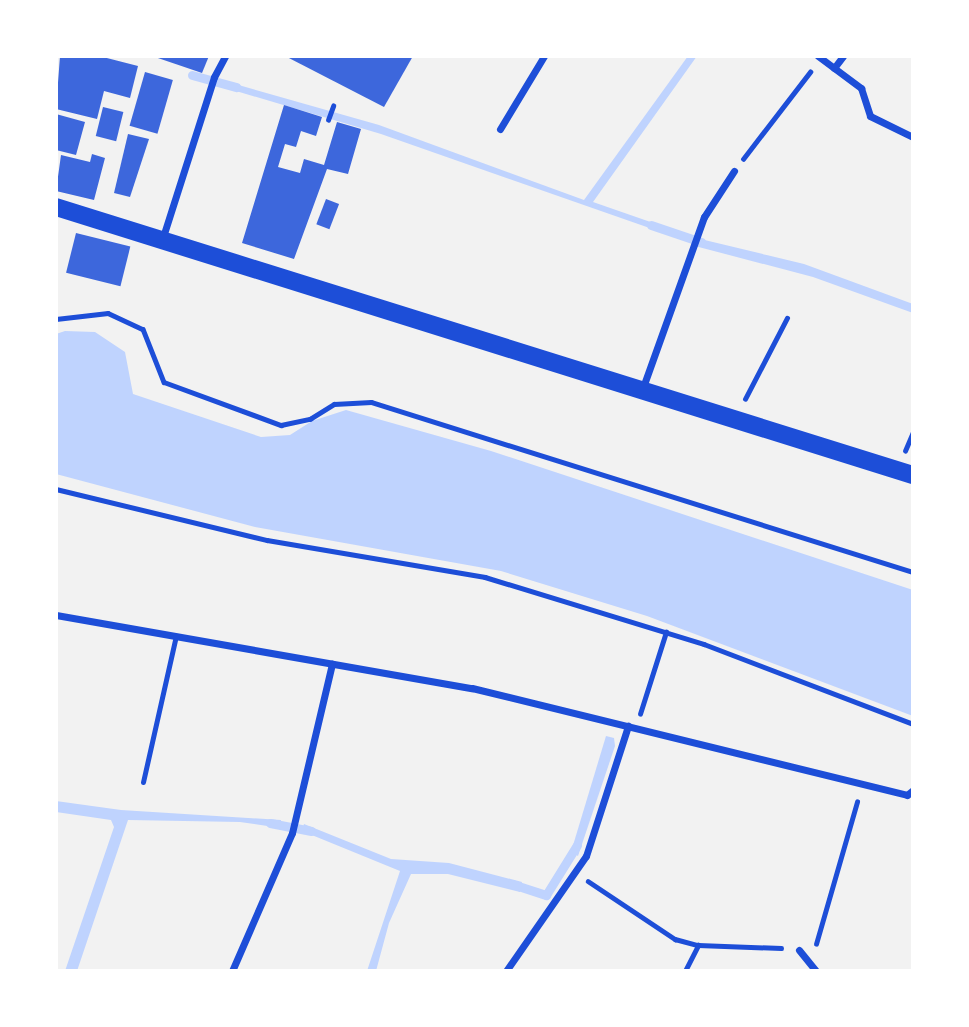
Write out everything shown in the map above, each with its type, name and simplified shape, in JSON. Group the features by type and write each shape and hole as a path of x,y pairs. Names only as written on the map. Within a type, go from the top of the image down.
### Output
{"main road":[{"path":"56,207 913,475"}],"street":[{"path":"162,240 214,77 225,56"},
{"path":"500,129 544,56"},
{"path":"834,68 843,56"},
{"path":"820,57 861,88 870,116 913,137"},
{"path":"642,390 697,244 704,217 734,171"},
{"path":"56,615 472,688 907,795 913,790"},
{"path":"232,971 296,820 332,664"},
{"path":"506,971 586,856 632,727"},
{"path":"800,950 811,960 816,971"}],"lane":[{"path":"144,782 176,636"}],"path":[{"path":"734,171 820,57"},
{"path":"328,120 332,106"},
{"path":"56,318 108,313 143,329 164,382 281,425 310,419 334,404 371,402 913,572"},
{"path":"735,419 787,318"},
{"path":"56,489 267,540 485,577 666,632 913,724"},
{"path":"632,727 666,632"},
{"path":"811,960 863,784"},
{"path":"574,871 675,939 698,945 800,950"},
{"path":"685,971 698,945"}],"water":[{"path":"688,56 697,56 593,202 662,226 661,232 381,134 226,88 228,82 379,125 584,200"},
{"path":"692,237 804,264 913,304 913,313 813,277 691,245"},
{"path":"65,331 95,332 125,352 133,394 261,437 290,435 312,421 346,410 491,451 913,590 913,716 647,616 501,571 255,527 56,474 56,334"},
{"path":"606,736 614,738 615,746 578,856 571,852"},
{"path":"56,801 121,810 281,820 281,828 240,822 128,820 77,971 65,971 114,827 111,820 56,812"},
{"path":"304,824 391,859 449,863 522,882 520,892 448,874 411,874 389,923 376,971 367,971 400,871 302,831"}],"building":[{"path":"60,56 99,56 138,66 130,98 104,91 97,119 56,109"},
{"path":"152,56 209,56 202,73"},
{"path":"285,56 413,56 384,107"},
{"path":"145,72 173,80 157,134 130,126"},
{"path":"284,105 322,117 316,136 301,131 296,147 285,144 278,167 300,173 304,159 324,165 337,122 361,129 348,174 327,169 294,259 242,243"},
{"path":"103,107 123,112 116,141 96,136"},
{"path":"56,114 85,122 76,155 56,150"},
{"path":"128,134 149,139 130,197 114,193"},
{"path":"92,154 105,158 94,200 56,191 61,155 90,162"},
{"path":"326,199 339,204 329,229 316,224"},
{"path":"76,233 130,247 120,286 66,273"}],"waterway":[{"path":"192,75 236,87"},
{"path":"651,225 701,242"},
{"path":"270,823 311,831"},
{"path":"512,884 546,895 577,845"}]}
